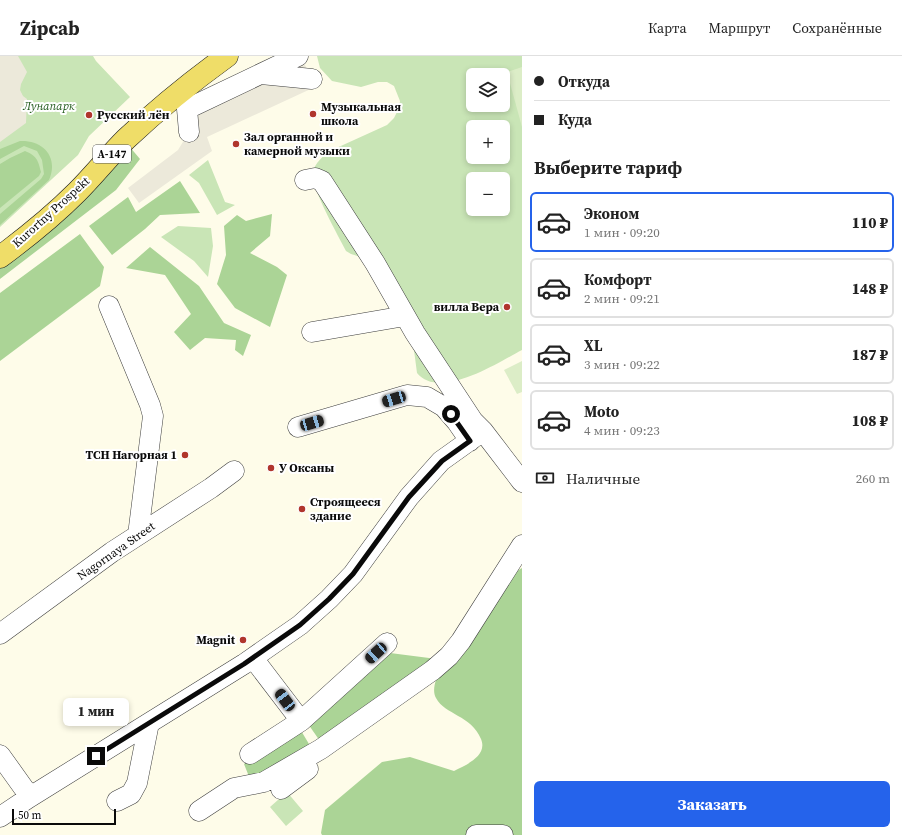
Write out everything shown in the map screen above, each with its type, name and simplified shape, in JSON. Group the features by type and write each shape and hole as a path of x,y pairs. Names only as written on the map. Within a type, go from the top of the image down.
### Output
{"main road":[{"name":"Kurortny Prospekt","path":"0,257 23,240 76,193 125,140 185,86 227,56"}],"street":[{"path":"189,132 187,109 298,56"},
{"path":"261,74 312,80"},
{"path":"306,180 315,178 322,180 375,263 415,333 473,421 476,436"},
{"path":"109,306 153,416 138,535"},
{"path":"312,332 405,316"},
{"path":"298,427 407,395 427,397 444,407 457,422 476,436 522,482"},
{"path":"0,817 253,658 300,625 329,599 353,574 409,497 442,461 476,436"},
{"name":"Nagornaya Street","path":"0,634 112,552 211,488 234,471"},
{"path":"199,811 234,788 264,782 322,749 433,670 449,656 462,641 522,545"},
{"path":"250,754 301,721 387,643"},
{"path":"253,658 301,721"},
{"path":"118,801 131,794 137,783 149,723"},
{"path":"281,789 350,735 351,727"},
{"path":"0,755 30,797"},
{"path":"476,835 503,835"}],"green space":[{"name":"Лунапарк","path":"0,56 93,56 130,97 89,136 78,155 0,227"},
{"path":"317,56 522,56 522,350 485,370 454,381 440,383 427,381 417,373 412,335 364,258 346,251 320,200 313,173 317,163 332,150 387,125 394,118 399,108 400,101 394,86 387,82 378,82 361,87 332,81 320,68"},
{"path":"522,67 522,127 510,83 510,71"},
{"path":"20,141 36,143 42,147 50,157 52,172 49,180 0,225 0,214 41,179 44,174 42,160 37,151 24,146 0,159 0,149"},
{"path":"129,146 140,159 116,190 0,279 0,267"},
{"path":"25,151 36,159 41,172 39,176 0,208 0,164"},
{"path":"208,160 225,202 235,205 217,215 199,183 189,175"},
{"path":"180,181 200,213 160,215 112,255 89,226 128,197 136,212"},
{"path":"272,214 270,236 250,253 277,267 287,275 270,327 235,308 217,284 226,255 224,226 237,215 246,221"},
{"path":"178,226 211,228 213,246 208,277 194,261 161,237"},
{"path":"80,234 104,267 100,286 0,361 0,293"},
{"path":"150,247 199,286 224,323 251,335 243,356 235,350 236,340 205,338 190,350 174,332 191,314 165,275 126,268"},
{"path":"522,361 522,392 517,394 504,370"},
{"path":"522,568 522,835 322,835 321,833 325,810 382,762 410,757 454,771 470,763 479,755 482,745 477,731 465,720 440,704 434,694 436,680 517,571"},
{"path":"390,653 437,659 322,744 306,721"},
{"path":"300,729 312,749 250,779 244,764"},
{"path":"287,792 303,811 286,826 270,807"}],"shaded area":[{"path":"0,56 18,56 27,72 21,84 20,90 23,96 27,99 26,123 0,142"},
{"path":"301,56 315,87 207,137 212,151 139,203 128,188 178,150 189,132 187,109"}],"place":[{"name":"Музыкальная школа","path":"313,114"},
{"name":"Русский лён","path":"89,115"},
{"name":"Зал органной и камерной музыки","path":"236,144"},
{"name":"вилла Вера","path":"507,307"},
{"name":"ТСН Нагорная 1","path":"185,455"},
{"name":"У Оксаны","path":"271,468"},
{"name":"Строящееся здание","path":"302,509"},
{"name":"Magnit","path":"243,640"}],"route":[{"path":"96,756 244,664 300,625 329,599 353,574 409,497 442,461 470,441 451,414"}]}
